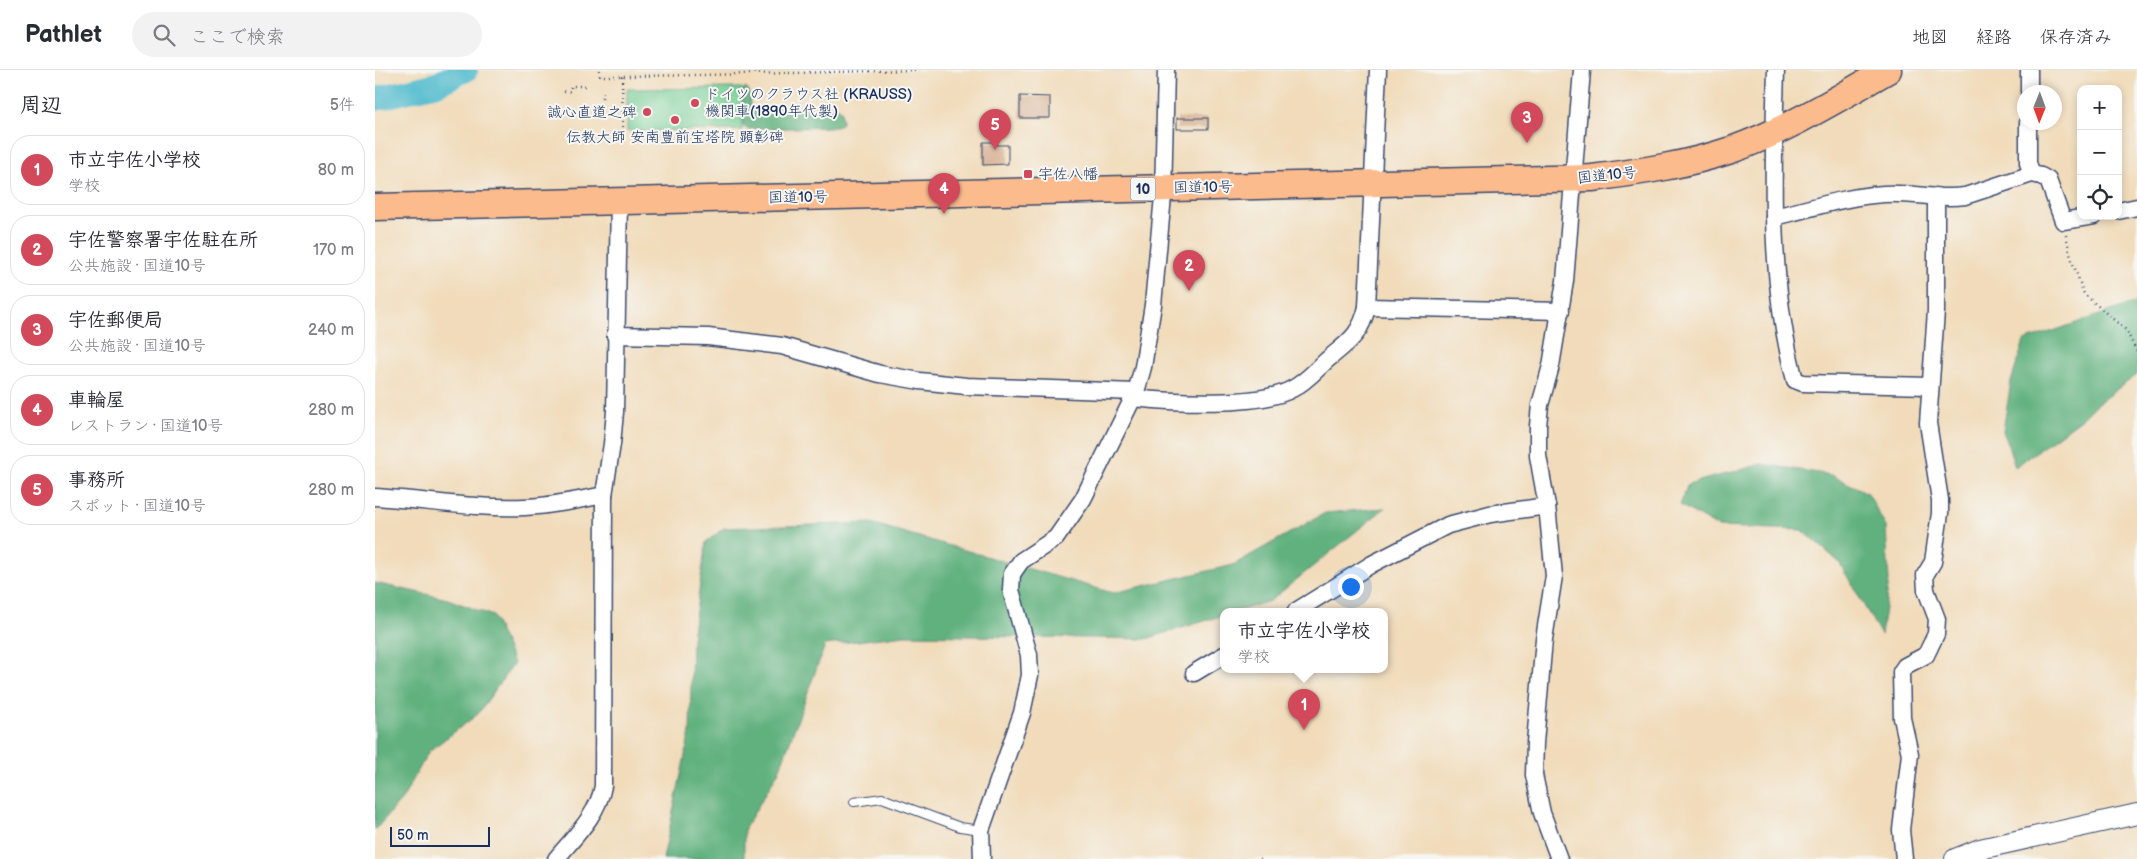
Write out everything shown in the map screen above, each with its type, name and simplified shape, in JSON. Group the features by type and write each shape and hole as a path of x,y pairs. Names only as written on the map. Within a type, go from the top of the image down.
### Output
{"highway":[{"name":"国道10号","path":"375,208 1592,178 1666,167 1732,149 1774,132 1888,70"}],"street":[{"path":"982,859 981,830 1022,713 1030,681 1029,655 1011,590 1012,574 1021,561 1050,543 1060,533 1083,499 1134,395 1143,367 1153,305 1163,188 1166,70"},
{"path":"615,335 708,337 781,346 880,374 966,386 1236,401 1272,397 1290,390 1303,382 1350,342 1364,320 1367,307 1378,70"},
{"path":"1559,859 1542,813 1534,775 1544,639 1554,576 1547,506 1539,456 1538,426 1561,311 1582,70"},
{"path":"1776,70 1774,217 1781,315 1795,380 1803,383 1930,386"},
{"path":"2029,70 2029,85"},
{"path":"2029,130 2028,163 2032,174"},
{"path":"1774,217 1871,194 1965,196 2032,174 2048,180 2063,221 2077,219"},
{"path":"1904,859 1901,830 1911,754 1902,718 1901,672 1905,666 1926,655 1936,634 1937,619 1926,590 1925,575 1933,562 1940,513 1940,500 1928,423 1936,310 1936,196"},
{"path":"556,859 596,808 603,786 604,495 615,412 619,202"},
{"path":"2122,211 2137,207"},
{"path":"1367,307 1561,311"},
{"path":"375,497 493,507 523,507 547,506 604,495"},
{"path":"1301,608 1372,564 1448,525 1490,514 1547,506"},
{"path":"1194,674 1220,658"},
{"path":"1955,859 1982,854 2137,814"}],"lane":[{"path":"854,802 882,798 960,827 981,830"}],"path":[{"path":"599,70 600,76 742,75 796,71 919,70"},
{"path":"622,76 623,131"},
{"path":"563,92 571,92 571,86 586,86"},
{"path":"602,98 603,90"},
{"path":"2063,221 2071,258 2084,294 2126,330 2137,352"}],"green space":[{"path":"742,88 742,130 627,131 627,89"},
{"path":"745,88 749,91 750,106 753,108 838,107 841,110 842,123 836,127 747,129 743,126 743,90"},
{"path":"2137,302 2137,375 2095,405 2080,420 2015,467 2003,431 2011,382 2024,341"},
{"path":"1762,464 1831,475 1868,493 1886,527 1889,581 1881,635 1839,562 1802,530 1718,527 1680,505 1688,484"},
{"path":"1385,508 1270,601 1248,608 1220,608 1220,616 1146,639 905,635 825,645 779,771 744,830 744,859 663,859 690,732 692,639 706,542 724,528 871,523 1113,593 1233,565 1325,513"},
{"path":"375,583 448,599 493,616 514,663 478,714 429,751 403,798 375,830"}],"building":[{"path":"1020,96 1050,97 1050,118 1020,118"},
{"path":"1177,118 1208,118 1208,129 1177,129"},
{"path":"983,142 997,142 997,145 1008,145 1008,164 983,165"}],"waterway":[{"path":"375,99 437,84 466,70"}],"place":[{"name":"ドイツのクラウス社 (KRAUSS) 機関車(1890年代製)","path":"695,103"},
{"name":"誠心直道之碑","path":"647,112"},
{"name":"伝教大師 安南豊前宝塔院 顕彰碑","path":"675,120"},
{"name":"宇佐郵便局","path":"1527,143"},
{"name":"事務所","path":"995,150"},
{"name":"宇佐八幡","path":"1028,174"},
{"name":"車輪屋","path":"944,214"},
{"name":"宇佐警察署宇佐駐在所","path":"1189,291"},
{"name":"市立宇佐小学校","path":"1304,730"}]}
